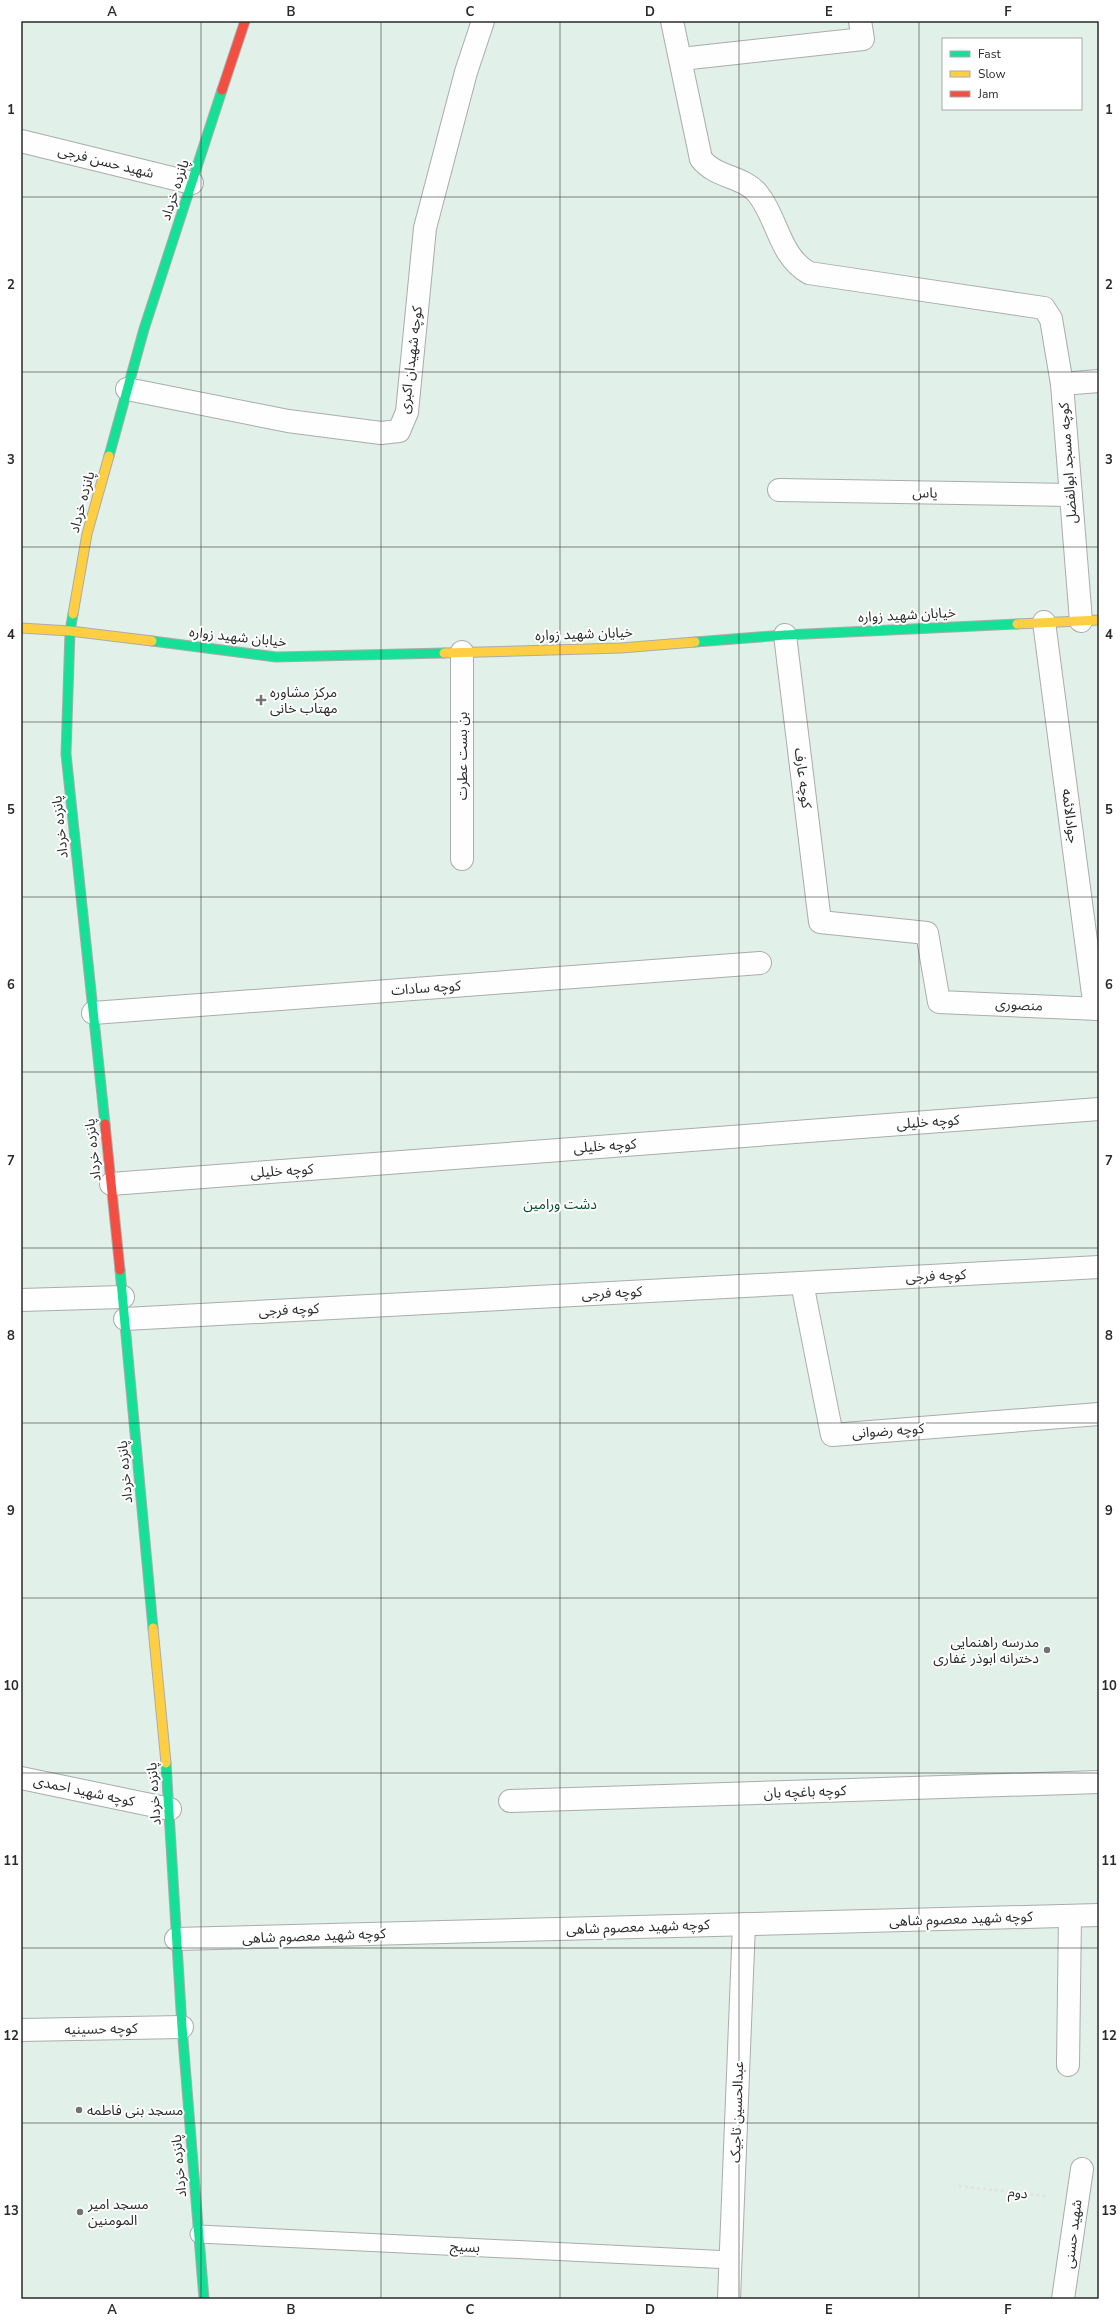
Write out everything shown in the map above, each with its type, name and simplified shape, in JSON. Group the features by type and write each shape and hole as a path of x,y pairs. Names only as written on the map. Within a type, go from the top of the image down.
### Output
{"main road":[{"name":"پانزده خرداد","path":"204,2299 182,2027 170,1809 123,1297 66,754 70,630 87,534 127,389 245,21"},
{"name":"خیابان شهید زواره","path":"21,628 70,630 276,657 621,648 785,635 1090,620"}],"street":[{"name":"کوچه شهیدان اکبری","path":"127,389 288,421 381,433 399,431 408,412 425,228 466,72 483,21"},
{"path":"672,21 681,59 863,39 860,21"},
{"name":"کوچه مسجد ابوالفضل","path":"681,59 701,159 708,168 746,185 757,193 767,209 790,258 797,266 809,273 1044,308 1051,319 1062,384 1070,495 1090,620"},
{"name":"شهید حسن فرجی","path":"21,141 192,183"},
{"path":"1062,384 1099,380"},
{"name":"یاس","path":"779,490 1070,495"},
{"name":"جوادالائمه","path":"1044,622 1097,1009"},
{"name":"کوچه عارف","path":"785,635 820,922 927,932 939,1002"},
{"name":"بن بست عطرت","path":"462,652 462,859"},
{"name":"کوچه سادات","path":"93,1013 760,963"},
{"name":"منصوری","path":"939,1002 1097,1009"},
{"name":"کوچه خلیلی","path":"111,1184 1099,1109"},
{"name":"کوچه فرجی","path":"125,1319 1099,1267"},
{"name":"کوچه رضوانی","path":"802,1283 832,1435 1099,1414"},
{"path":"21,1300 123,1297"},
{"name":"کوچه شهید احمدی","path":"21,1778 170,1809"},
{"name":"کوچه باغچه بان","path":"510,1801 1099,1782"},
{"name":"کوچه شهید معصوم شاهی","path":"176,1939 1099,1915"},
{"path":"1068,2065 1070,1916"},
{"name":"عبدالحسین تاجیک","path":"729,2299 744,1924"},
{"name":"کوچه حسینیه","path":"21,2030 182,2027"},
{"name":"شهید حسنی","path":"1063,2299 1082,2169"}],"lane":[{"name":"بسیج","path":"199,2234 731,2260"}],"path":[{"name":"دوم","path":"959,2186 1077,2200"}],"green space":[{"name":"دشت ورامین","path":"21,21 1099,21 1099,2299 21,2299"}],"traffic: fast":[{"path":"109,456 144,329 222,90"},
{"path":"73,614 70,631 66,754 105,1124"},
{"path":"695,642 785,635 1017,624"},
{"path":"152,641 276,657 444,653"},
{"path":"120,1270 153,1628"},
{"path":"166,1763 182,2027 204,2299"}],"traffic: slow":[{"path":"73,614 87,534 109,456"},
{"path":"1017,624 1099,620"},
{"path":"21,628 70,631 152,641"},
{"path":"444,653 621,648 695,642"},
{"path":"153,1628 166,1763"}],"traffic: jam":[{"path":"222,90 245,21"},
{"path":"105,1124 120,1270"}],"place":[{"name":"مرکز مشاوره مهتاب خانی","path":"261,700"},
{"name":"مدرسه راهنمایی دخترانه ابوذر غفاری","path":"1047,1650"},
{"name":"مسجد بنی فاطمه","path":"79,2110"},
{"name":"مسجد امیر المومنین","path":"80,2212"}]}
